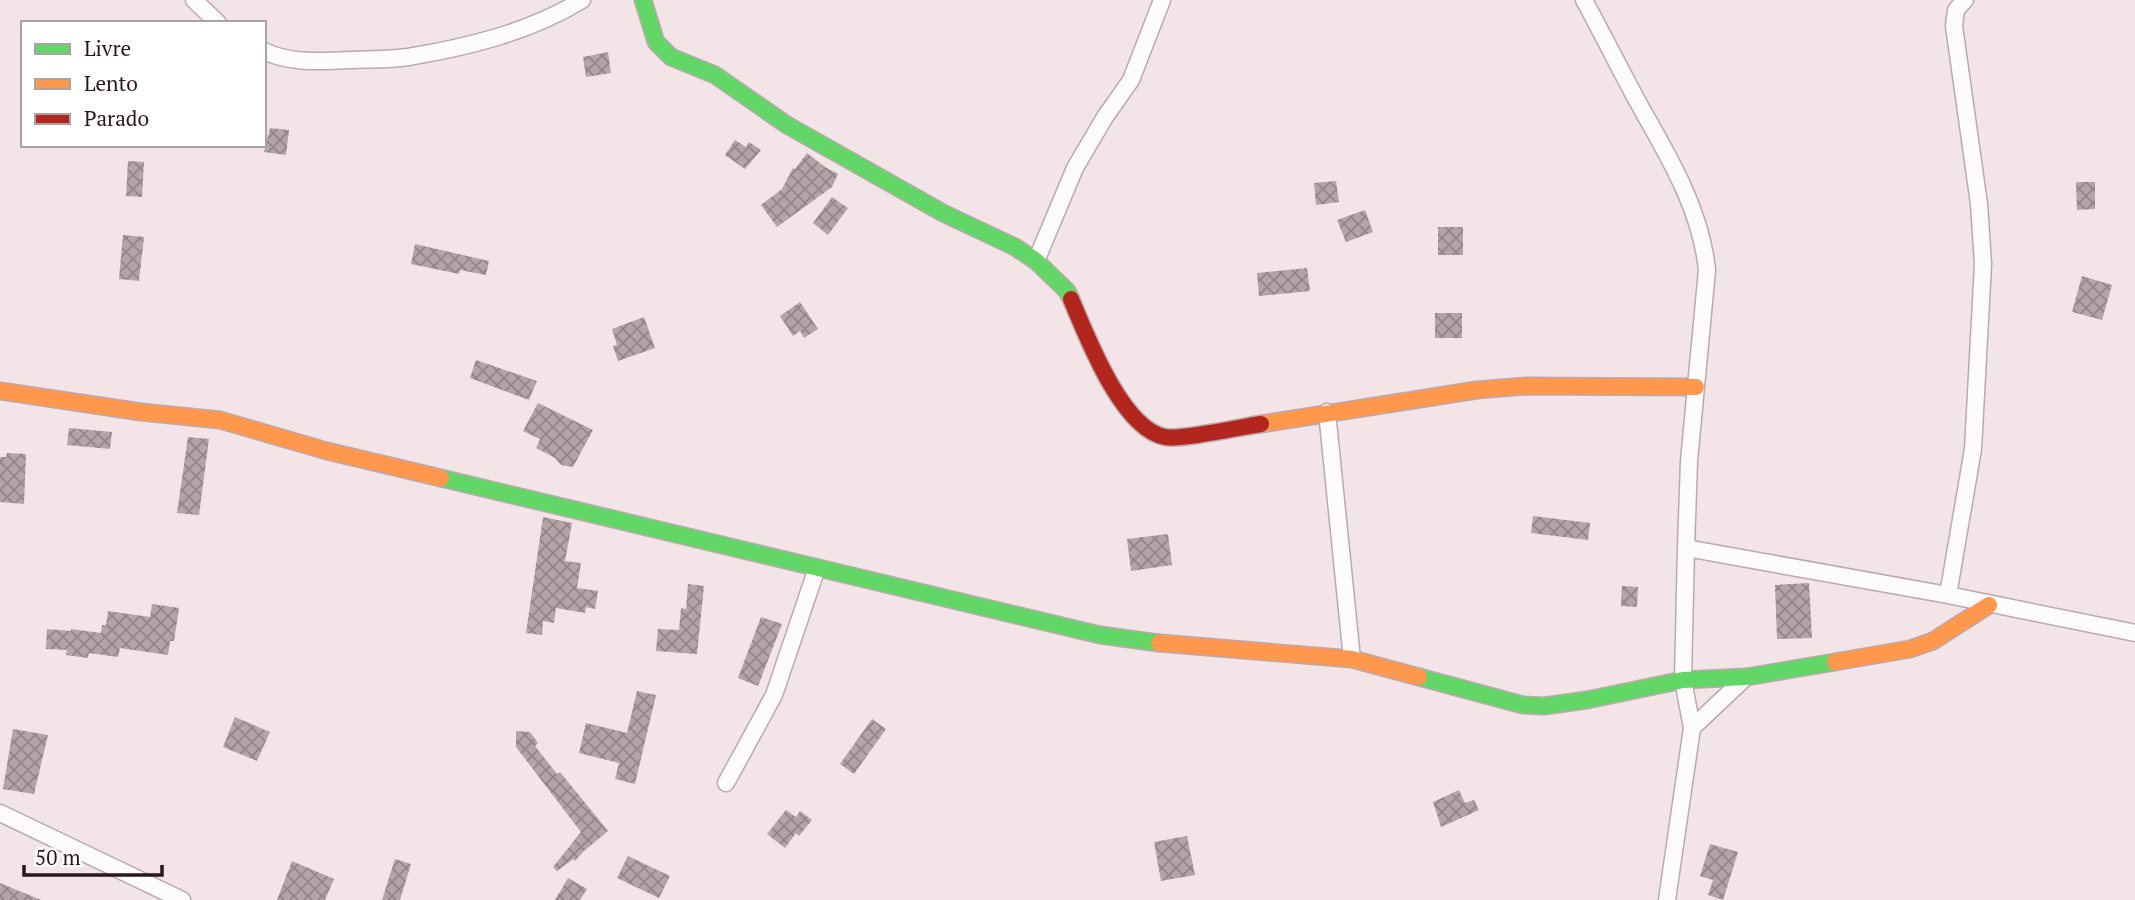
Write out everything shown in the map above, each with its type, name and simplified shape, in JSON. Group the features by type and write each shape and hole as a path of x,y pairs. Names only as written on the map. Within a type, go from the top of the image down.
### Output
{"street":[{"path":"266,52 279,58 311,62 406,57 491,39 551,19 582,0"},
{"path":"643,0 656,42 671,57 715,75 787,125 943,214 1016,247 1036,261 1067,291 1097,359 1129,412 1148,432 1168,438 1477,390 1527,386 1696,387"},
{"path":"1036,261 1075,169 1105,117 1131,80 1163,0"},
{"path":"1584,0 1671,161 1701,236 1707,270 1689,461 1686,548 1683,680 1692,728 1667,900"},
{"path":"1948,595 1973,449 1983,264 1979,204 1954,26 1956,10 1965,0"},
{"path":"0,391 141,412 220,420 327,451 1100,635 1149,642 1352,659 1523,705 1544,706 1587,700 1683,680 1746,677 1923,646 1990,605"},
{"path":"1326,412 1352,659"},
{"path":"1686,548 1948,595 2135,633"},
{"path":"726,783 774,695 817,568"},
{"path":"1692,728 1746,677"},
{"path":"0,813 182,900"}],"building":[{"path":"608,52 611,73 586,77 583,57"},
{"path":"270,128 289,130 286,155 264,152"},
{"path":"735,140 746,147 749,142 761,150 745,169 725,155"},
{"path":"807,153 838,174 832,187 777,227 761,205 782,189 793,168 795,169"},
{"path":"128,161 144,162 142,197 126,196"},
{"path":"1336,181 1339,202 1316,205 1314,183"},
{"path":"2076,182 2095,182 2095,209 2077,210"},
{"path":"832,197 848,208 828,235 813,223"},
{"path":"1365,210 1373,232 1346,242 1337,220"},
{"path":"1438,227 1463,227 1463,255 1438,255"},
{"path":"123,235 144,237 139,281 119,279"},
{"path":"415,244 489,261 486,275 460,270 459,274 411,264"},
{"path":"1307,268 1310,291 1259,296 1257,273"},
{"path":"2082,276 2112,285 2102,320 2072,312"},
{"path":"800,302 818,329 804,338 800,331 793,336 780,316"},
{"path":"1435,313 1462,313 1462,338 1435,338"},
{"path":"644,317 655,348 618,361 613,346 617,345 612,329"},
{"path":"476,360 537,381 529,400 470,378"},
{"path":"538,403 593,430 573,467 561,465 555,458 536,448 540,439 523,431"},
{"path":"69,428 112,432 110,449 67,445"},
{"path":"188,437 209,439 199,515 177,513"},
{"path":"7,453 26,454 24,504 0,502 0,457 6,457"},
{"path":"1533,516 1590,523 1588,540 1531,533"},
{"path":"543,517 572,523 565,561 581,563 577,588 598,591 595,609 586,607 585,613 556,608 554,623 543,621 542,635 526,633"},
{"path":"1168,534 1172,565 1131,571 1127,539"},
{"path":"1809,583 1812,638 1777,639 1775,585"},
{"path":"688,584 704,586 697,654 656,651 658,629 679,630 681,608 686,609"},
{"path":"1622,586 1638,587 1637,607 1621,606"},
{"path":"152,604 179,608 174,641 170,641 168,655 120,648 118,657 89,653 88,658 66,655 67,650 46,649 47,629 101,633 102,625 106,625 108,611 150,617"},
{"path":"761,617 782,624 758,686 738,678"},
{"path":"637,691 656,695 635,784 615,779 619,763 579,753 586,723 627,733"},
{"path":"235,717 270,732 257,761 223,747"},
{"path":"872,719 886,729 854,774 840,764"},
{"path":"13,729 48,735 34,794 3,789"},
{"path":"516,731 530,732 538,743 535,746 557,774 560,772 608,831 575,861 573,859 557,871 553,867 581,832 516,747"},
{"path":"1459,790 1465,803 1474,800 1479,810 1441,827 1433,802"},
{"path":"786,810 796,817 800,811 812,820 799,836 796,833 785,848 767,834"},
{"path":"1187,836 1195,875 1161,881 1154,842"},
{"path":"1710,844 1738,852 1723,900 1708,895 1713,880 1700,876"},
{"path":"628,856 670,876 659,898 617,878"},
{"path":"395,859 411,864 400,900 382,900"},
{"path":"292,861 334,879 325,900 277,900"},
{"path":"568,878 587,889 580,900 555,900"},
{"path":"0,883 41,900 0,900"}],"traffic: fast":[{"path":"643,0 656,42 671,57 715,75 787,125 943,213 1015,247 1036,261 1067,291 1071,299"},
{"path":"441,478 1100,635 1159,643"},
{"path":"1419,677 1523,705 1544,706 1683,680 1746,677 1835,662"}],"traffic: slow":[{"path":"1261,424 1477,390 1526,386 1696,387"},
{"path":"0,391 141,412 220,420 327,451 441,478"},
{"path":"1835,662 1910,649 1933,641 1989,605"},
{"path":"1159,643 1352,659 1419,677"}],"traffic: jam":[{"path":"1071,299 1108,379 1134,417 1149,430 1165,437 1173,437 1261,424"}]}
